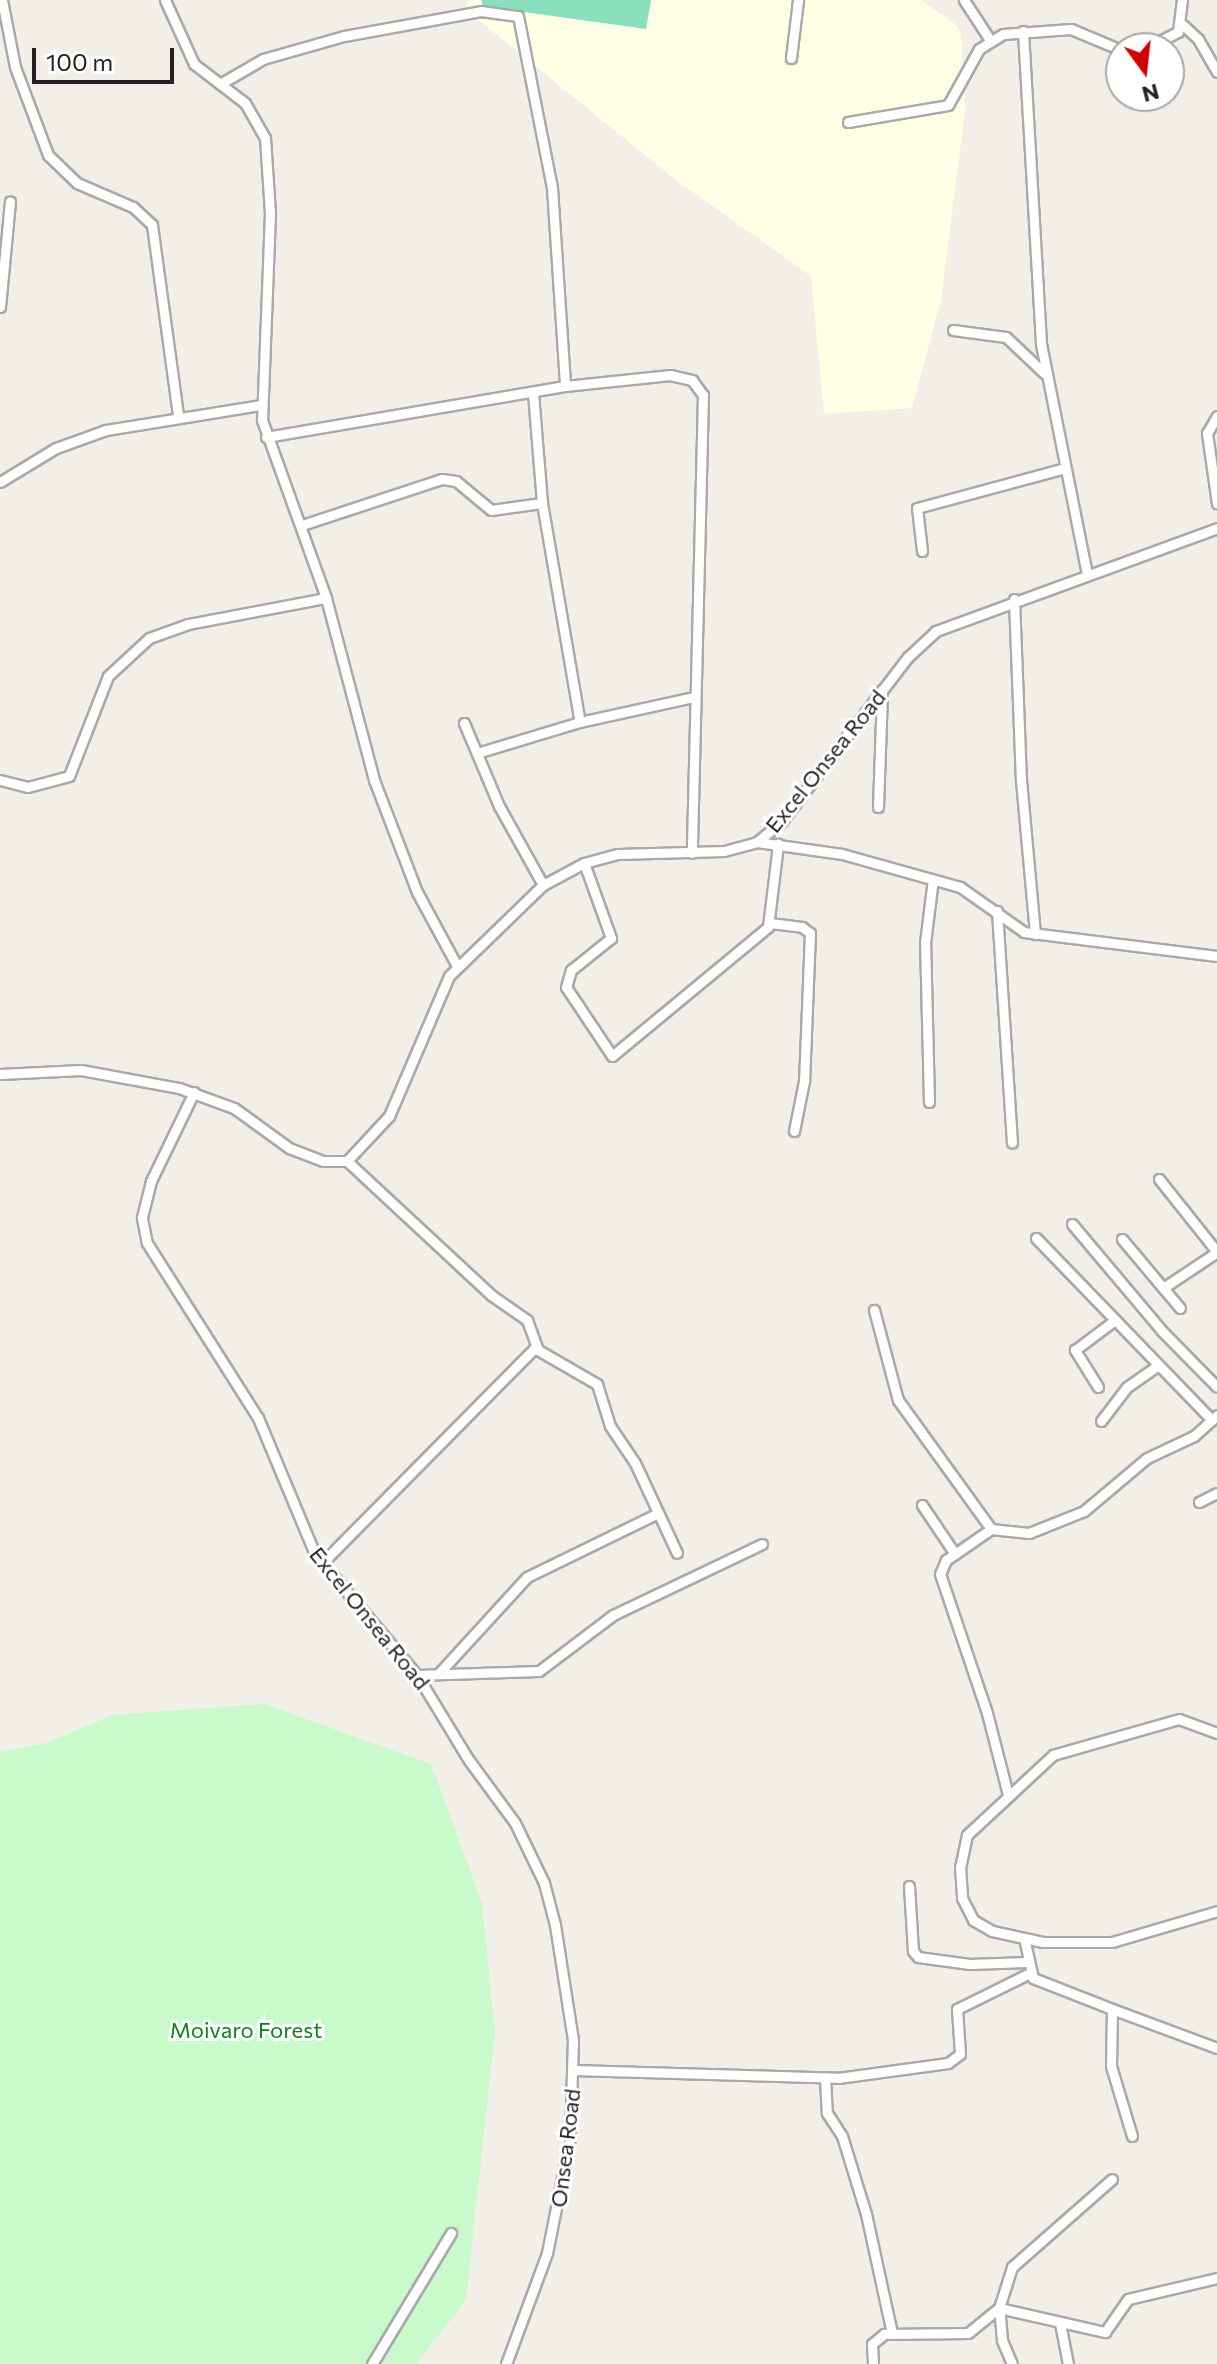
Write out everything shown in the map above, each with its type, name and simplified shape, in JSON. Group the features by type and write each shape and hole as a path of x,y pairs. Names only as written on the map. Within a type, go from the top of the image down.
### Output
{"street":[{"path":"2,0 18,76 48,155 77,183 133,207 152,225 178,416"},
{"path":"165,0 189,57 252,110 268,151 270,213 260,405 266,437 302,525 326,598 374,780 417,892 457,966"},
{"path":"791,58 798,0"},
{"path":"964,0 990,40"},
{"path":"1178,32 1183,25 1182,0"},
{"path":"220,84 263,59 312,44 481,5 511,12 521,22 552,188 565,386"},
{"path":"1183,25 1198,39 1217,72"},
{"path":"1023,31 1038,310 1046,375 1087,574"},
{"path":"848,122 948,105 975,54 990,40 1023,31 1089,32 1105,41"},
{"path":"0,307 10,201"},
{"path":"953,330 1006,337 1046,375"},
{"path":"266,437 565,386 670,375 692,380 701,389 692,853"},
{"path":"533,393 542,503 580,722"},
{"path":"0,482 79,439 178,416 260,405"},
{"path":"1217,416 1207,433 1217,503"},
{"path":"922,551 917,508 1065,468"},
{"path":"302,525 442,479 456,481 491,510 542,503"},
{"name":"Excel Onsea Road","path":"347,1161 389,1116 425,1030 457,966 543,885 584,863 627,853 692,853 757,842 782,821 882,690 936,631 1014,599 1217,528"},
{"path":"0,780 28,787 69,776 108,676 149,638 188,624 326,598"},
{"path":"1014,599 1021,780 1035,934"},
{"path":"878,807 882,690"},
{"path":"477,753 580,722 694,697"},
{"path":"464,723 543,885"},
{"path":"757,842 842,854 933,879 970,892 997,911 1015,929 1035,934 1217,956"},
{"path":"584,863 611,938 571,970 566,987 612,1056 660,1021 770,923 778,844"},
{"path":"929,1102 925,943 933,879"},
{"path":"997,911 1012,1143"},
{"path":"770,923 802,927 810,933 804,1081 794,1131"},
{"path":"0,1074 81,1070 194,1092 234,1108 289,1148 323,1161 347,1161 491,1295 527,1320 536,1347 597,1384 610,1426 635,1463 677,1553"},
{"name":"Excel Onsea Road","path":"194,1092 151,1181 143,1210 144,1234 162,1271 258,1418 321,1564 417,1675 468,1759 515,1823 544,1883 555,1925"},
{"path":"1159,1179 1217,1252 1163,1288"},
{"path":"1072,1224 1162,1331 1217,1387"},
{"path":"1008,1795 987,1713 940,1574 942,1564 991,1529 1029,1533 1084,1511 1147,1458 1194,1436 1215,1417 1158,1365 1036,1238"},
{"path":"1122,1239 1180,1308"},
{"path":"874,1310 898,1400 991,1529"},
{"path":"1098,1387 1075,1350 1115,1320"},
{"path":"321,1564 536,1347"},
{"path":"1101,1421 1127,1387 1158,1365"},
{"path":"1199,1502 1217,1493"},
{"path":"922,1505 955,1554"},
{"path":"439,1673 527,1577 658,1513"},
{"path":"417,1675 481,1676 539,1671 613,1615 762,1544"},
{"path":"1217,1733 1179,1719 1067,1748 1040,1764 967,1835 961,1887 973,1920 992,1931 1024,1938 1112,1942 1217,1911"},
{"path":"909,1886 913,1951 918,1957 970,1964 1027,1962"},
{"name":"Onsea Road","path":"506,2364 556,2223 569,2153 574,2070 571,2010 555,1925"},
{"path":"1024,1938 1030,1973 1042,1984 1217,2048"},
{"path":"574,2070 825,2078 955,2061 961,2050 957,2009 1030,1973"},
{"path":"1112,2009 1111,2066 1132,2136"},
{"path":"825,2078 827,2113 842,2136 892,2333"},
{"path":"1012,2364 1002,2340 999,2308 1019,2258 1112,2179"},
{"path":"372,2364 451,2233"},
{"path":"999,2308 1105,2332 1128,2299 1217,2278"},
{"path":"873,2364 872,2344 892,2333 968,2333 999,2308"},
{"path":"1060,2323 1068,2364"}],"shaded area":[{"path":"467,0 921,0 955,24 961,32 965,111 941,300 912,408 824,414 811,276 676,180 466,10"}],"green space":[{"path":"482,0 651,0 646,29 482,6"},
{"name":"Moivaro Forest","path":"264,1704 431,1764 482,1903 495,2031 466,2300 416,2364 0,2364 0,1752 47,1743 112,1715"}]}
